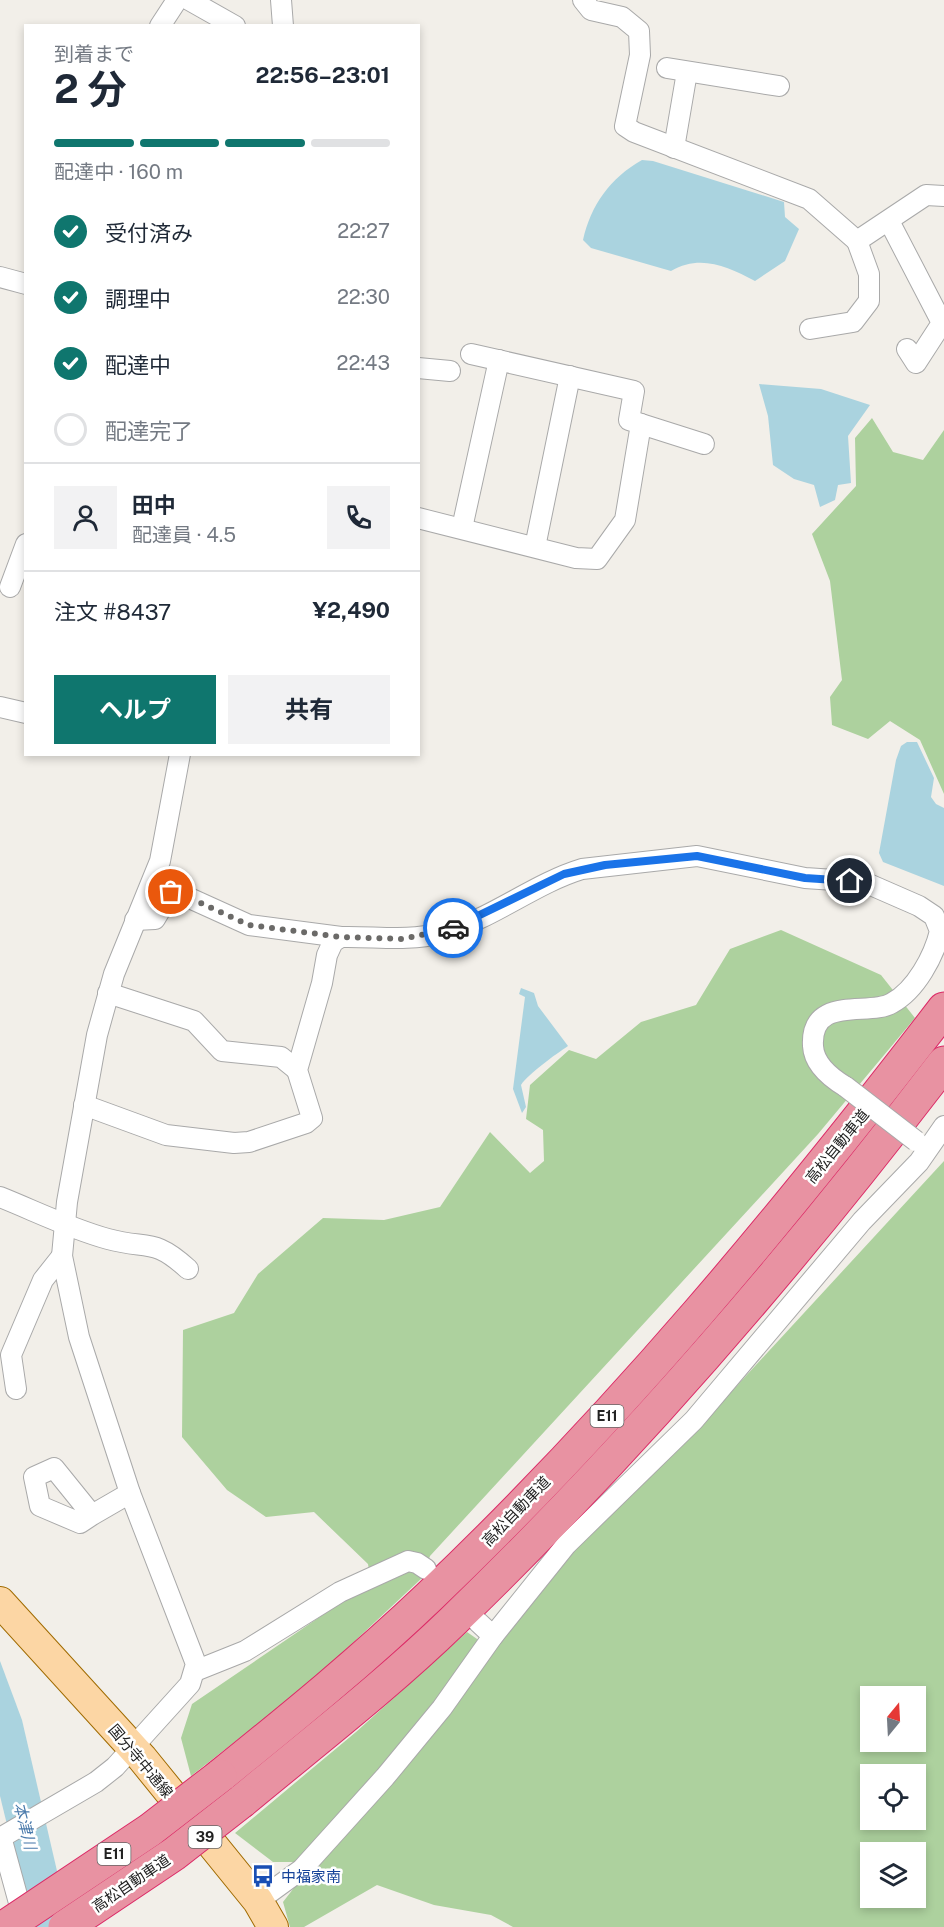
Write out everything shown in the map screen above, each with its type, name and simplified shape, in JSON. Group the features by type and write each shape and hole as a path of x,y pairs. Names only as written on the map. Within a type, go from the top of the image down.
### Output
{"highway":[{"name":"高松自動車道","path":"5,1927 150,1830 220,1776 315,1699 428,1599 582,1444 723,1287 850,1132 944,1009"},
{"name":"高松自動車道","path":"65,1927 174,1854 242,1801 452,1623 614,1460 735,1324 880,1146 944,1063"}],"main road":[{"name":"国分寺中通線","path":"0,1602 134,1749 258,1900 273,1927"}],"street":[{"path":"161,24 177,0"},
{"path":"189,0 231,24"},
{"path":"281,0 283,24"},
{"path":"583,0 591,10 622,9 639,31 640,55 625,126 674,148 809,199 857,241 869,274 869,301 854,322 810,329"},
{"path":"668,68 779,86"},
{"path":"674,148 687,72"},
{"path":"857,241 926,195 944,196"},
{"path":"889,221 942,323 916,363 907,349"},
{"path":"0,277 24,283"},
{"path":"471,354 634,391 629,420 704,444"},
{"path":"462,528 499,360"},
{"path":"420,368 450,371"},
{"path":"535,547 570,376"},
{"path":"420,518 576,558 597,559 625,520 641,424"},
{"path":"12,586 24,550"},
{"path":"0,707 24,713"},
{"path":"26,1927 3,1836 96,1782 134,1749 190,1684 196,1664 130,1493 79,1337 62,1256 64,1222 97,1035 108,993 165,844 180,756"},
{"path":"135,920 155,919 171,892 249,925 341,937 403,939 443,933 500,908 564,874 605,865 704,856 805,878 864,882 919,906 934,916 940,931 923,970 898,1000 889,1005 838,1010 826,1016 817,1026 813,1040 816,1060 827,1073 922,1146"},
{"path":"84,1105 166,1135 249,1142 306,1123 312,1118 297,1070 327,956 333,942 341,937"},
{"path":"108,993 194,1021 222,1051 281,1057 297,1070"},
{"path":"258,1900 302,1869 385,1777 442,1708 493,1635 566,1545 694,1420 862,1221 922,1146 944,1126"},
{"path":"0,1197 109,1239 154,1245 170,1253 188,1269"},
{"path":"16,1389 11,1355 43,1280 62,1256"},
{"path":"92,1515 130,1493"},
{"path":"195,1671 245,1651 340,1592 408,1561 417,1563 426,1569"},
{"path":"478,1622 493,1635"}],"green space":[{"path":"872,418 893,452 923,460 944,430 944,794 920,740 890,721 868,739 832,725 830,697 842,680 830,581 812,534 856,486 855,438"},
{"path":"781,930 881,975 915,1018 818,1134 430,1556 422,1578 309,1684 191,1776 181,1738 192,1704 371,1582 368,1564 314,1512 266,1517 227,1490 182,1437 183,1330 234,1313 258,1274 323,1218 384,1220 440,1207 490,1132 530,1173 544,1161 543,1130 526,1119 530,1085 569,1050 596,1059 641,1022 696,1005 730,949"},
{"path":"944,1161 944,1927 513,1927 491,1915 434,1905 377,1885 304,1927 290,1927 283,1902 314,1862 273,1862 235,1833 356,1732 467,1632 490,1648 569,1550 698,1428"}],"water":[{"path":"642,160 653,161 784,202 785,217 799,229 785,261 755,281 713,264 692,263 671,271 591,248 583,240 597,204 620,175"},
{"path":"759,384 821,389 870,405 848,436 851,483 838,485 835,500 820,507 814,485 794,479 773,465 768,416"},
{"path":"907,742 917,742 934,778 931,797 936,804 944,808 944,886 883,862 879,853 896,760 901,746"},
{"path":"521,988 534,993 538,1006 568,1046 536,1070 521,1085 526,1107 522,1113 513,1089 525,997 519,994"},
{"name":"本津川","path":"0,1661 22,1720 70,1927 32,1927 0,1796"}],"way so far":[{"path":"171,892 249,925 341,937 403,939 443,933 453,928"}],"place":[{"name":"中福家南","path":"263,1876"}],"route":[{"path":"453,928 490,913 564,874 605,865 697,856 711,857 805,878 850,881"}]}
